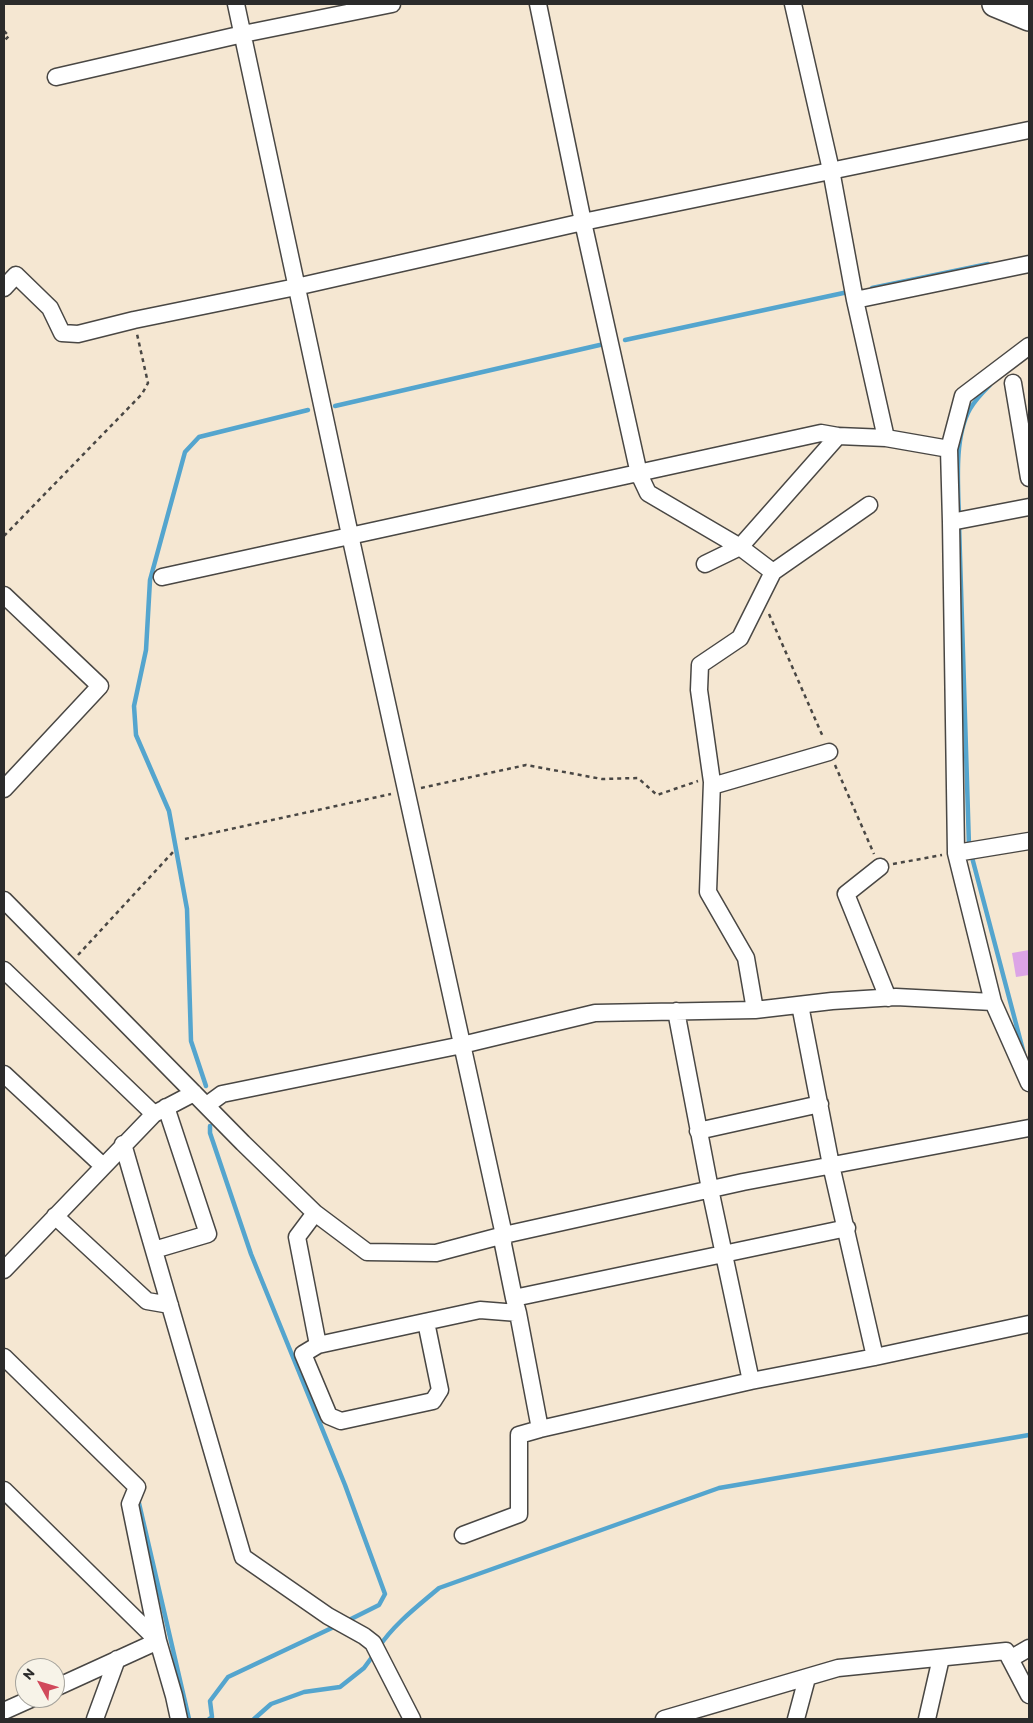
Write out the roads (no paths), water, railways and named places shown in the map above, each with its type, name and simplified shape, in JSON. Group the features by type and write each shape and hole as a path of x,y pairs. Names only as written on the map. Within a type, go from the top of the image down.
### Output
{"highway":[{"path":"996,4 1029,18"}],"street":[{"path":"236,4 296,287 504,1235 503,1244 540,1429"},
{"path":"56,77 243,34 392,4"},
{"path":"538,4 582,222 639,474 648,493 740,547 773,572"},
{"path":"793,4 831,170 855,300 886,438"},
{"path":"4,288 16,275 50,308 62,333 78,334 134,320 296,287 582,222 1029,130"},
{"path":"855,300 1029,264"},
{"path":"1029,346 963,396 948,449 952,522 956,853 993,1002 1029,1083"},
{"path":"1013,384 1029,478"},
{"path":"162,577 821,433 838,436 886,438 948,449"},
{"path":"705,564 740,547 838,436"},
{"path":"755,1010 746,958 708,892 711,781 698,690 700,665 740,638 773,572 868,505"},
{"path":"952,522 1029,507"},
{"path":"4,595 100,686 4,789"},
{"path":"711,781 829,752"},
{"path":"956,853 1029,841"},
{"path":"880,867 846,894 888,998"},
{"path":"4,900 194,1093 316,1213 367,1252 436,1253 504,1235 710,1189 1029,1128"},
{"path":"4,970 160,1110 208,1234 154,1250"},
{"path":"207,1105 222,1094 462,1045 595,1013 755,1010 888,998 993,1002"},
{"path":"800,1005 831,1165 847,1228 875,1357"},
{"path":"676,1012 698,1131 751,1381"},
{"path":"4,1074 103,1166"},
{"path":"4,1270 124,1144 160,1110 194,1093"},
{"path":"698,1131 820,1104"},
{"path":"124,1144 243,1556 328,1616 364,1636 373,1644 412,1719"},
{"path":"316,1213 297,1238 318,1345"},
{"path":"56,1216 147,1301 170,1305"},
{"path":"426,1322 440,1390 433,1401 341,1421 329,1416 303,1354 318,1345 480,1310 516,1305 725,1254 847,1228"},
{"path":"463,1535 519,1514 519,1435 751,1381 1029,1324"},
{"path":"4,1357 137,1486 130,1504 158,1641 179,1719"},
{"path":"4,1490 158,1641"},
{"path":"65,1683 158,1641"},
{"path":"1010,1659 1029,1648"},
{"path":"664,1719 711,1712 838,1668 1006,1651 1029,1695"},
{"path":"927,1719 941,1658"},
{"path":"94,1719 117,1659"},
{"path":"796,1719 807,1678"}],"waterway":[{"path":"872,288 988,264"},
{"path":"625,340 848,292"},
{"path":"335,406 604,344"},
{"path":"959,516 958,461 961,433 970,409 990,385"},
{"path":"206,1086 191,1041 187,909 169,811 136,735 134,706 146,650 150,580 185,452 199,437 308,410"},
{"path":"959,524 969,846 1024,1054"},
{"path":"210,1126 210,1133 251,1254 345,1485 385,1594 379,1605 345,1622"},
{"path":"379,1647 399,1623 439,1588 719,1488 1029,1435"},
{"path":"138,1499 189,1719"},
{"path":"209,1719 212,1717 210,1701 228,1677 336,1626"},
{"path":"254,1719 271,1704 304,1692 340,1687 364,1668 375,1653"}]}
